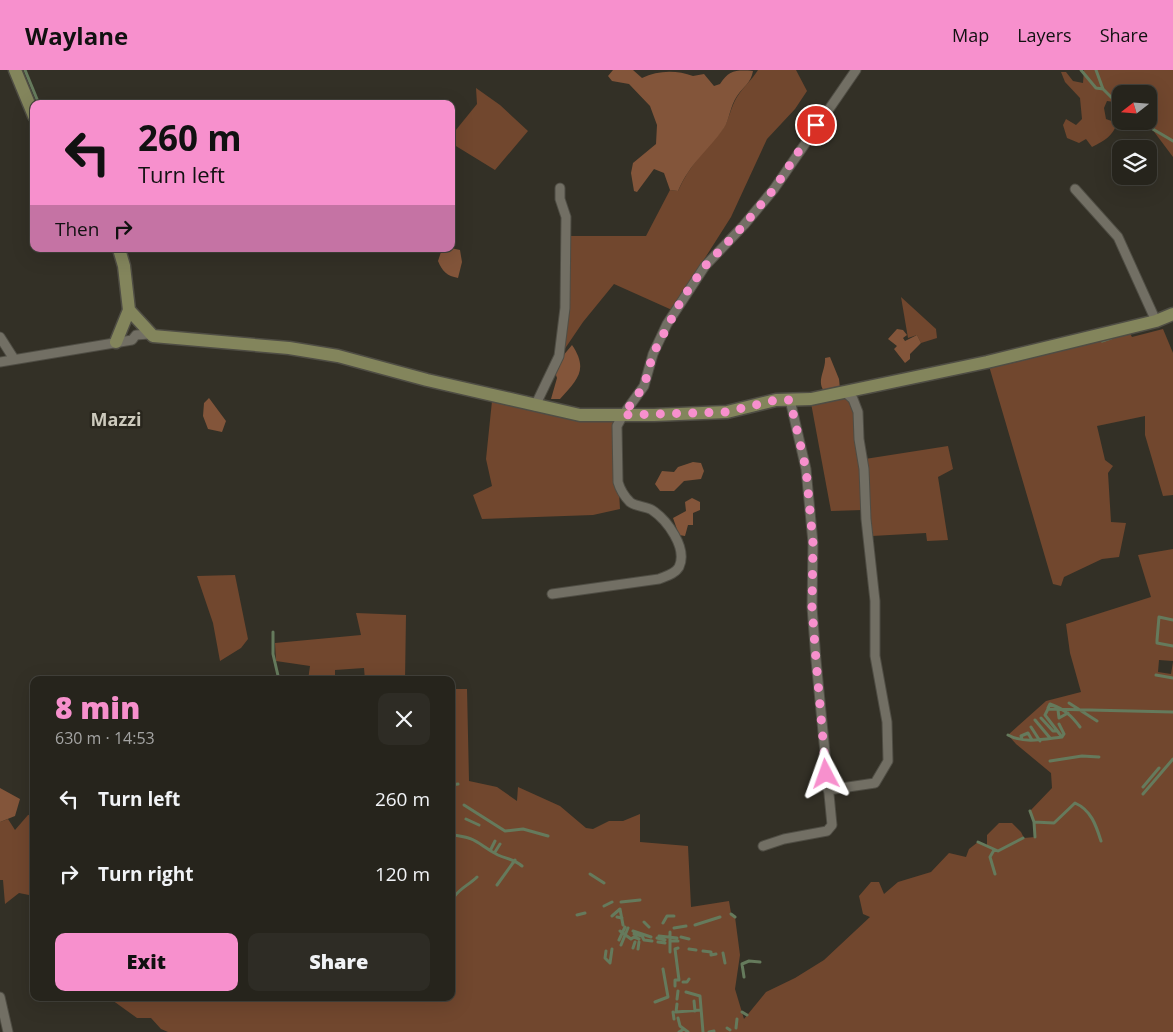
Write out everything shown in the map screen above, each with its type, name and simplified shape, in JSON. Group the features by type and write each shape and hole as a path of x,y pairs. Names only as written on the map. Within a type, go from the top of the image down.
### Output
{"street":[{"path":"15,70 30,106"},
{"path":"552,594 660,579 672,574 678,567 681,556 679,546 665,523 650,509 631,503 620,489 618,482 617,426 644,386 653,354 682,299 705,266 744,225 774,189 856,70"},
{"path":"535,406 559,356 565,308 566,217 560,199 560,188"},
{"path":"1075,189 1118,236 1156,321"},
{"path":"116,342 129,310 124,266 120,252"},
{"path":"129,310 149,334"},
{"path":"0,362 132,340 136,335 149,334 161,338 289,348 338,356 418,378 535,406 580,414 623,415 726,412 776,400 811,399 986,362 1156,321 1173,314"},
{"path":"0,336 14,359"},
{"path":"828,790 875,783 888,761 887,722 876,656 874,601 858,412 854,399 845,392"},
{"path":"763,846 784,839 827,831 832,825 812,607 813,543 806,469 790,400"},
{"path":"0,997 8,1032"}],"shaded area":[{"path":"613,70 633,70 642,78 654,73 668,72 693,76 704,74 714,86 720,84 730,73 753,71 749,82 735,100 724,128 693,165 678,191 670,190 664,173 654,169 637,192 634,191 631,173 633,163 656,144 657,125 650,106 629,84 612,81 608,76"},
{"path":"758,70 796,70 807,91 795,109 767,139 731,217 672,310 614,284 583,322 562,353 570,300 569,236 646,236 670,190 678,191 693,166 723,129 737,97"},
{"path":"1084,70 1173,70 1173,157 1153,130 1158,130 1158,85 1112,85 1112,102 1107,101 1104,108 1106,119 1112,121 1112,130 1114,130 1110,135 1092,147 1086,139 1079,143 1067,138 1063,125 1066,119 1076,125 1082,119 1080,98 1065,82 1061,72 1066,72 1073,81 1083,83"},
{"path":"476,88 500,105 528,131 495,170 455,145 455,131 477,104"},
{"path":"455,249 460,250 462,262 458,278 445,272 438,261 441,252 455,252"},
{"path":"901,297 936,329 937,338 921,343 917,335 908,338"},
{"path":"897,329 903,330 907,335 903,338 905,341 917,335 921,343 910,354 910,359 905,363 894,349 897,346 888,339"},
{"path":"1163,329 1173,353 1173,495 1163,496 1145,435 1145,416 1097,426 1105,460 1113,466 1108,473 1111,522 1126,523 1119,557 1102,559 1064,577 1061,586 1053,584 989,366 1013,363 1129,332 1132,337"},
{"path":"572,345 580,361 579,374 560,399 551,399 557,378 555,372 562,357"},
{"path":"830,357 839,379 840,389 824,391 821,379 825,358"},
{"path":"844,395 851,402 859,431 863,510 831,511 811,403"},
{"path":"209,398 226,421 222,432 208,429 203,416 204,403"},
{"path":"492,401 611,420 615,424 620,509 593,515 482,519 473,495 492,486 486,459"},
{"path":"948,446 953,469 938,477 948,540 927,541 926,533 872,536 868,519 865,459"},
{"path":"693,462 701,463 704,471 701,479 684,481 674,491 660,491 655,484 662,471 674,472 678,467"},
{"path":"692,498 700,502 700,510 693,513 693,525 688,525 685,536 679,535 673,518 686,511 685,502"},
{"path":"1173,549 1173,661 1159,660 1158,672 1171,674 1173,662 1173,1032 168,1032 161,1029 151,1018 137,1018 113,1001 455,1001 455,689 467,689 469,781 497,787 517,801 518,787 560,806 586,828 593,829 609,821 623,821 640,814 640,842 688,846 691,907 729,901 731,913 735,917 740,955 735,989 744,1019 766,992 795,978 824,960 870,917 863,914 859,896 871,882 879,882 884,894 898,882 931,872 949,853 966,857 969,849 978,842 987,846 987,835 999,823 1012,823 1024,838 1035,837 1034,822 1030,811 1052,788 1051,773 1008,735 1046,701 1081,692 1070,653 1066,624 1151,597 1138,555"},
{"path":"235,575 248,639 241,648 220,661 213,623 197,576"},
{"path":"356,613 406,615 405,676 365,676 364,668 335,670 335,676 309,676 310,666 276,661 275,643 361,635"},
{"path":"0,788 20,799 15,816 0,822"},
{"path":"30,815 30,895 19,893 5,904 3,880 0,880 0,822 8,819 15,830"}],"waterway":[{"path":"25,70 37,100"},
{"path":"1081,70 1096,88 1103,89"},
{"path":"1096,70 1103,89 1112,98"},
{"path":"1154,130 1173,141"},
{"path":"1102,341 1111,338"},
{"path":"1173,620 1159,617 1157,640 1157,643 1173,646"},
{"path":"273,632 273,654 278,676"},
{"path":"1156,675 1173,678"},
{"path":"1069,703 1097,721"},
{"path":"1048,708 1050,704 1063,710 1080,727"},
{"path":"1062,737 1045,715 1048,709 1173,712"},
{"path":"1058,710 1059,718 1068,713"},
{"path":"1041,718 1053,731 1057,731"},
{"path":"1035,720 1050,738"},
{"path":"1008,735 1028,740 1062,737 1064,734 1059,724"},
{"path":"1031,727 1040,741"},
{"path":"1022,739 1021,736 1028,733 1032,740"},
{"path":"1050,761 1082,756 1099,757"},
{"path":"1143,794 1173,759"},
{"path":"1143,787 1159,768"},
{"path":"1034,822 1054,823 1075,803 1089,814 1101,841"},
{"path":"464,805 505,831 523,829 548,836"},
{"path":"1030,811 1034,822 1035,837"},
{"path":"466,819 479,825"},
{"path":"455,835 472,840 522,866"},
{"path":"978,842 998,851 1023,838"},
{"path":"491,849 495,841"},
{"path":"495,852 500,844"},
{"path":"994,850 990,857 995,874"},
{"path":"497,885 515,860"},
{"path":"590,874 604,883"},
{"path":"455,896 477,877"},
{"path":"621,902 640,900"},
{"path":"604,906 612,902"},
{"path":"612,916 620,909 623,925"},
{"path":"577,915 585,913"},
{"path":"731,914 735,917"},
{"path":"663,923 667,916 674,916"},
{"path":"617,917 622,918"},
{"path":"695,925 720,917"},
{"path":"644,922 649,927"},
{"path":"674,928 686,926"},
{"path":"619,940 625,927"},
{"path":"621,945 628,928"},
{"path":"620,931 631,939 634,937 639,939"},
{"path":"633,931 651,937"},
{"path":"670,932 670,952"},
{"path":"634,934 642,936 644,940 652,941"},
{"path":"659,936 677,938"},
{"path":"681,937 689,939"},
{"path":"657,938 665,940"},
{"path":"670,941 678,941"},
{"path":"633,948 635,942"},
{"path":"638,949 639,942"},
{"path":"658,942 665,943"},
{"path":"675,986 675,980 679,980 675,949 678,948"},
{"path":"606,951 605,958 610,963 612,949"},
{"path":"689,949 696,950"},
{"path":"703,951 711,952 711,955 716,954"},
{"path":"723,953 725,963"},
{"path":"744,977 742,964 749,961 760,962"},
{"path":"655,1002 668,997 663,969"},
{"path":"683,982 687,982 689,979"},
{"path":"677,999 678,991"},
{"path":"686,992 700,996 703,1032"},
{"path":"694,1001 695,1011"},
{"path":"677,1004 676,1012 701,1010"},
{"path":"673,1012 674,1019"},
{"path":"742,1012 747,1015"},
{"path":"678,1018 680,1026 688,1032"},
{"path":"736,1028 737,1019"},
{"path":"679,1032 684,1029"},
{"path":"709,1032 714,1031"}],"district":[{"name":"Mazzi","path":"116,420"}],"route":[{"path":"816,125 774,189 744,225 705,266 682,299 667,324 653,354 644,386 623,415 726,412 750,408 776,400 790,400 806,469 813,543 812,607 826,774"}]}
